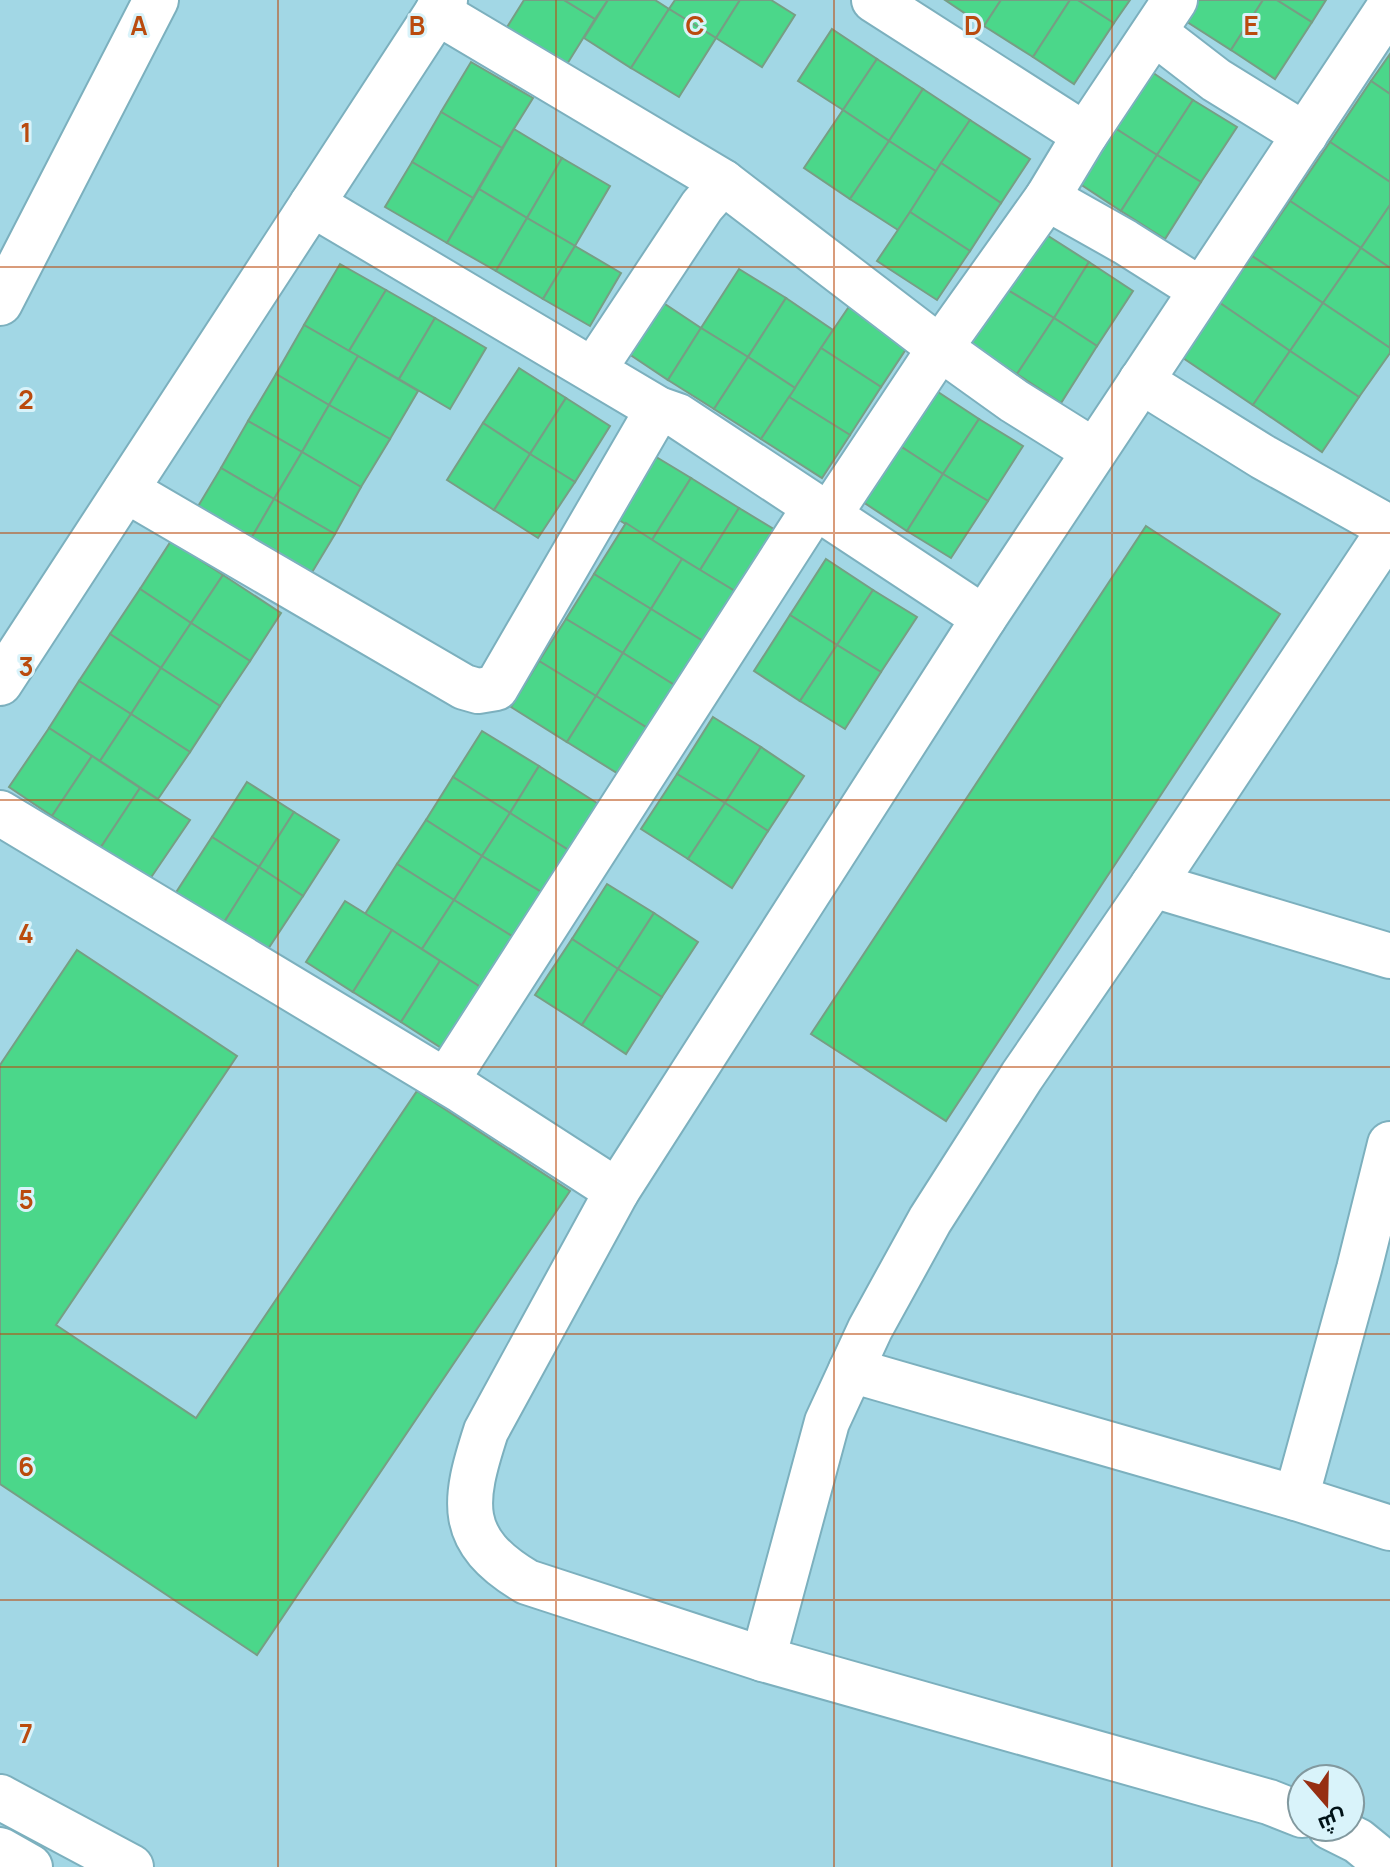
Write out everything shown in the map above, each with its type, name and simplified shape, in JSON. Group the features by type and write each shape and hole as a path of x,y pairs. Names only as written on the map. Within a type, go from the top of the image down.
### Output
{"main road":[{"path":"0,303 156,0"},
{"path":"0,683 441,6 723,182 940,348 1014,401 1094,451"},
{"path":"897,6 1085,135"},
{"path":"1286,1809 1254,1797 763,1659 527,1582 508,1571 477,1539 470,1517 473,1470 486,1431 617,1191 984,618 1390,6"},
{"path":"446,1081 822,511 1047,198 1165,16 1216,80 1305,135"},
{"path":"594,369 702,206 723,182"},
{"path":"1047,198 1201,290"},
{"path":"312,204 658,409 678,416 984,618"},
{"path":"763,1659 827,1422 930,1220 1022,1076 1390,528 1263,457 1141,381"},
{"path":"126,490 464,687 478,691 496,688 658,409"},
{"path":"0,813 446,1081 617,1191"},
{"path":"1153,885 1390,956"},
{"path":"1296,1498 1374,1274 1390,1144"},
{"path":"851,1370 1390,1528"},
{"path":"0,1797 131,1867"},
{"path":"1360,1843 1390,1867"},
{"path":"0,1850 30,1867"}],"building":[{"path":"524,0 564,0 595,19 564,69 504,32"},
{"path":"564,0 608,0 595,19"},
{"path":"608,0 655,0 669,9 631,68 584,38"},
{"path":"675,0 740,0 716,38 669,9"},
{"path":"740,0 771,0 795,15 762,67 716,38"},
{"path":"945,0 1001,0 984,26"},
{"path":"1001,0 1070,0 1033,57 984,26"},
{"path":"1070,0 1078,0 1114,23 1074,84 1033,57"},
{"path":"1078,0 1130,0 1114,23"},
{"path":"1197,0 1263,0 1231,50 1184,20"},
{"path":"1263,0 1277,0 1312,22 1275,79 1231,50"},
{"path":"1277,0 1326,0 1312,22"},
{"path":"669,9 716,38 679,97 631,68"},
{"path":"832,29 877,59 843,110 798,81"},
{"path":"1390,54 1390,94 1371,81"},
{"path":"877,59 923,89 889,141 843,110"},
{"path":"471,62 533,98 502,148 441,112"},
{"path":"1146,68 1193,100 1157,155 1110,125"},
{"path":"1371,81 1390,94 1390,182 1330,142"},
{"path":"923,89 970,120 937,172 889,141"},
{"path":"1193,100 1237,127 1201,182 1157,155"},
{"path":"843,110 889,141 850,199 804,168"},
{"path":"441,112 502,148 473,198 412,162"},
{"path":"970,120 1030,159 1001,203 941,163"},
{"path":"1110,125 1157,155 1121,211 1074,180"},
{"path":"514,129 562,158 527,218 479,189"},
{"path":"889,141 937,172 898,230 850,199"},
{"path":"1330,142 1390,182 1390,205 1361,248 1290,201"},
{"path":"1157,155 1201,182 1165,239 1121,211"},
{"path":"562,158 610,186 575,246 527,218"},
{"path":"412,162 473,198 447,243 385,207"},
{"path":"941,163 1001,203 970,251 910,212"},
{"path":"479,189 527,218 496,271 447,243"},
{"path":"1290,201 1361,248 1323,303 1252,256"},
{"path":"1390,205 1390,268 1361,248"},
{"path":"910,212 970,251 937,300 877,261"},
{"path":"527,218 575,246 543,299 496,271"},
{"path":"1042,232 1089,262 1054,318 1006,289"},
{"path":"575,246 621,273 590,326 543,299"},
{"path":"1361,248 1390,268 1390,348 1323,303"},
{"path":"1252,256 1323,303 1290,351 1220,303"},
{"path":"1089,262 1133,291 1097,346 1054,318"},
{"path":"340,264 386,290 349,351 304,325"},
{"path":"739,269 786,298 748,357 701,328"},
{"path":"1006,289 1054,318 1017,374 970,344"},
{"path":"386,290 435,318 399,379 349,351"},
{"path":"656,298 701,328 668,380 623,350"},
{"path":"786,298 833,330 795,388 748,357"},
{"path":"854,299 914,337 881,387 821,348"},
{"path":"1220,303 1290,351 1253,405 1183,358"},
{"path":"1323,303 1390,348 1390,353 1359,397 1290,351"},
{"path":"435,318 486,348 450,409 399,379"},
{"path":"1054,318 1097,346 1061,403 1017,374"},
{"path":"304,325 358,356 329,405 276,374"},
{"path":"701,328 748,357 714,409 668,380"},
{"path":"821,348 881,387 850,435 789,397"},
{"path":"1290,351 1359,397 1322,452 1253,405"},
{"path":"358,356 418,391 390,439 329,405"},
{"path":"748,357 795,388 761,439 714,409"},
{"path":"519,368 566,398 530,454 483,423"},
{"path":"276,374 329,405 302,452 248,421"},
{"path":"932,388 979,419 943,474 897,444"},
{"path":"789,397 850,435 822,478 761,439"},
{"path":"566,398 610,426 575,482 530,454"},
{"path":"329,405 390,439 361,487 302,452"},
{"path":"979,419 1023,446 988,501 943,474"},
{"path":"248,421 302,452 274,499 221,468"},
{"path":"483,423 530,454 494,510 447,480"},
{"path":"897,444 943,474 907,531 860,500"},
{"path":"643,449 691,478 652,540 604,511"},
{"path":"302,452 361,487 335,534 274,499"},
{"path":"530,454 575,482 538,538 494,510"},
{"path":"221,468 274,499 245,549 191,518"},
{"path":"943,474 988,501 951,558 907,531"},
{"path":"691,478 739,508 700,570 652,540"},
{"path":"274,499 335,534 305,584 245,549"},
{"path":"739,508 782,534 743,596 700,570"},
{"path":"626,523 682,559 651,609 594,574"},
{"path":"1146,526 1280,614 946,1121 811,1034"},
{"path":"171,541 223,575 191,623 140,589"},
{"path":"682,559 743,596 711,646 651,609"},
{"path":"826,559 873,590 837,645 790,615"},
{"path":"594,574 651,609 623,653 566,619"},
{"path":"223,575 281,613 250,661 191,623"},
{"path":"140,589 191,623 161,668 110,634"},
{"path":"873,590 917,617 881,672 837,645"},
{"path":"651,609 711,646 684,691 623,653"},
{"path":"790,615 837,645 800,701 754,671"},
{"path":"566,619 623,653 596,696 539,661"},
{"path":"191,623 250,661 220,706 161,668"},
{"path":"110,634 161,668 131,714 79,681"},
{"path":"837,645 881,672 845,729 800,701"},
{"path":"623,653 684,691 657,734 596,696"},
{"path":"539,661 596,696 567,742 511,707"},
{"path":"161,668 220,706 190,752 131,714"},
{"path":"79,681 131,714 100,761 49,728"},
{"path":"596,696 657,734 628,780 567,742"},
{"path":"131,714 190,752 158,799 100,761"},
{"path":"713,717 761,747 725,803 677,774"},
{"path":"49,728 92,756 52,816 9,787"},
{"path":"482,731 539,766 510,813 453,777"},
{"path":"761,747 804,776 768,831 725,803"},
{"path":"92,756 140,788 101,847 52,816"},
{"path":"539,766 600,805 570,851 510,813"},
{"path":"677,774 725,803 688,859 641,829"},
{"path":"453,777 510,813 482,856 426,820"},
{"path":"247,782 294,812 259,867 212,837"},
{"path":"140,788 190,820 150,879 101,847"},
{"path":"725,803 768,831 732,888 688,859"},
{"path":"294,812 339,840 303,896 259,867"},
{"path":"510,813 570,851 543,893 482,856"},
{"path":"426,820 482,856 454,900 397,864"},
{"path":"212,837 259,867 223,924 175,894"},
{"path":"482,856 543,893 515,938 454,900"},
{"path":"397,864 454,900 422,949 365,914"},
{"path":"259,867 303,896 266,952 223,924"},
{"path":"607,884 654,913 618,969 572,939"},
{"path":"454,900 515,938 482,988 422,949"},
{"path":"345,901 392,930 353,992 306,962"},
{"path":"654,913 698,942 662,997 618,969"},
{"path":"392,930 440,961 401,1022 353,992"},
{"path":"572,939 618,969 582,1025 535,995"},
{"path":"77,950 237,1056 56,1325 196,1418 417,1091 570,1191 257,1655 0,1484 0,1065"},
{"path":"440,961 482,988 443,1049 401,1022"},
{"path":"618,969 662,997 626,1054 582,1025"}]}
